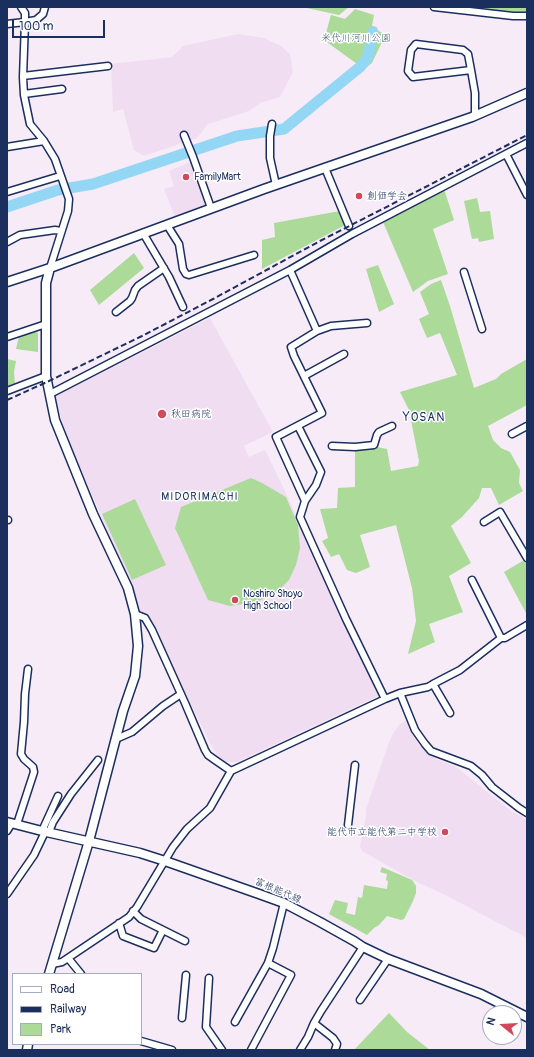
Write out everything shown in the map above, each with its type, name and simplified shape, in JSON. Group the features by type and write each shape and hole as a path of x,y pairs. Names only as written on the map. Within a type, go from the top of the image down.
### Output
{"street":[{"path":"22,7 25,13 23,76 24,94 30,124 44,141 54,159 68,199 68,211 46,283 46,376 55,420 93,514 128,588 135,614 138,646 135,676 123,711 89,841 49,973"},
{"path":"7,24 36,20 43,14 45,7"},
{"path":"434,7 513,16 527,16"},
{"path":"471,70 413,77 408,71 411,50 416,44 464,50 468,54 471,70 475,93 475,116"},
{"path":"23,76 108,66"},
{"path":"24,94 62,89"},
{"path":"7,282 50,268 276,185 475,116 527,93"},
{"path":"272,124 270,136 270,158 276,185"},
{"path":"184,135 212,208"},
{"path":"7,147 44,141"},
{"path":"50,394 290,270 352,234 527,143"},
{"path":"506,154 527,195"},
{"path":"325,168 349,226"},
{"path":"7,192 61,178"},
{"path":"167,225 179,244 183,269 186,274 189,275 254,255"},
{"path":"7,242 20,235 54,230 61,231"},
{"path":"143,233 169,277 183,308"},
{"path":"116,312 130,301 134,290 138,286 164,268"},
{"path":"290,270 318,331"},
{"path":"464,272 482,329"},
{"path":"305,501 276,437 322,413 291,347 318,331 331,326 367,323"},
{"path":"7,337 46,324"},
{"path":"304,376 344,354"},
{"path":"7,391 46,376"},
{"path":"298,426 321,472 316,485 305,501 300,517 346,619 385,699"},
{"path":"332,446 356,447 374,445 379,432 392,426"},
{"path":"512,434 527,426"},
{"path":"484,522 500,512 527,558"},
{"path":"472,580 500,638"},
{"path":"135,614 145,618 152,630 208,755 230,771"},
{"path":"52,964 62,962 129,917 173,847 187,830 210,808 230,771 385,699 400,693 433,684 460,670 500,638 505,638 527,625"},
{"path":"7,831 12,823 34,772 33,767 21,754 24,722 24,694 28,669"},
{"path":"433,684 450,713"},
{"path":"400,693 415,730 431,750 471,766 482,775 492,787 527,813"},
{"path":"116,739 132,732 163,706 181,694"},
{"path":"45,832 71,794 98,760"},
{"path":"348,825 355,764"},
{"path":"7,894 34,855 45,832 58,796"},
{"name":"富根能代線","path":"12,823 45,832 140,853 284,903 363,947 388,959 481,994 527,1016"},
{"path":"234,1022 268,963 284,903"},
{"path":"133,911 141,918 185,941"},
{"path":"119,923 124,936 154,948 163,930"},
{"path":"300,1050 314,1023 363,947"},
{"path":"68,958 80,973"},
{"path":"360,1000 388,959"},
{"path":"251,1050 291,975 268,963"},
{"path":"182,1018 186,976"},
{"path":"209,978 206,1027 222,1050"},
{"path":"314,1023 333,1038 338,1044 335,1050"},
{"path":"142,1041 172,1050"}],"shaded area":[{"path":"238,34 264,38 281,46 290,54 293,72 280,97 260,103 249,111 208,124 197,138 144,156 134,150 123,109 113,112 111,64 172,57 183,46"},
{"path":"190,162 208,206 175,217 164,189 174,186 169,171"},
{"name":"Noshiro Shoyo High School","path":"210,318 273,432 244,446 249,457 265,450 378,696 237,762 221,762 209,741 147,615 139,610 100,513 69,442 54,397"},
{"name":"能代市立能代第二中学校","path":"407,720 410,731 427,753 436,759 455,766 511,811 527,819 527,938 413,880 362,851 360,846 366,809 389,742 399,725"}],"green space":[{"path":"302,7 349,7 339,15"},
{"path":"444,7 527,7 527,13 511,14"},
{"name":"米代川河川公園","path":"355,9 374,15 372,26 377,27 376,30 385,34 372,63 364,69 324,40 331,15 345,19"},
{"path":"444,189 454,220 433,229 448,274 428,281 413,292 383,222"},
{"path":"477,198 480,212 490,211 494,239 479,242 478,238 472,239 464,201"},
{"path":"340,211 347,224 262,269 262,240 275,237 274,223"},
{"path":"134,253 144,268 99,305 90,290"},
{"path":"378,265 394,304 379,312 366,269"},
{"path":"441,280 474,388 496,379 501,374 527,359 527,405 488,426 493,440 501,448 510,452 520,470 519,483 523,491 499,505 491,488 482,488 479,498 462,517 451,526 471,563 449,576 463,612 429,624 435,642 408,654 416,621 412,588 396,525 360,535 370,567 356,573 347,570 339,554 331,557 322,541 328,538 320,509 337,508 338,488 355,487 355,449 377,447 387,449 391,471 418,466 419,461 409,410 400,392 457,375 440,333 427,338 419,319 429,314 420,292 431,284"},
{"path":"34,331 38,333 38,352 16,349 19,336"},
{"path":"7,359 16,361 14,372 15,384 7,387"},
{"path":"251,478 286,497 298,525 300,548 296,565 289,580 277,592 257,602 230,606 208,600 175,528 181,507"},
{"path":"135,499 166,565 132,580 102,514"},
{"path":"526,559 527,560 527,615 504,572"},
{"path":"382,867 412,880 416,886 416,893 404,919 401,920 387,916 367,935 329,914 335,900 348,903 346,913 355,915 358,897 362,898 364,885 387,889 387,874 380,872"},
{"path":"389,1013 407,1032 430,1050 354,1050"}],"water":[{"path":"371,31 376,33 374,38 375,43 370,60 363,66 360,63 366,56"}],"waterway":[{"path":"7,207 58,190 93,184 237,136 284,129 360,67 368,57 373,32"}],"railway":[{"path":"7,400 142,336 320,241 527,135"}],"place":[{"name":"FamilyMart","path":"186,177"},
{"name":"創価学会","path":"359,196"},
{"name":"秋田病院","path":"162,414"},
{"name":"Noshiro Shoyo High School","path":"235,600"},
{"name":"能代市立能代第二中学校","path":"445,832"}],"district":[{"name":"YOSAN","path":"424,418"},
{"name":"MIDORIMACHI","path":"200,497"}]}
